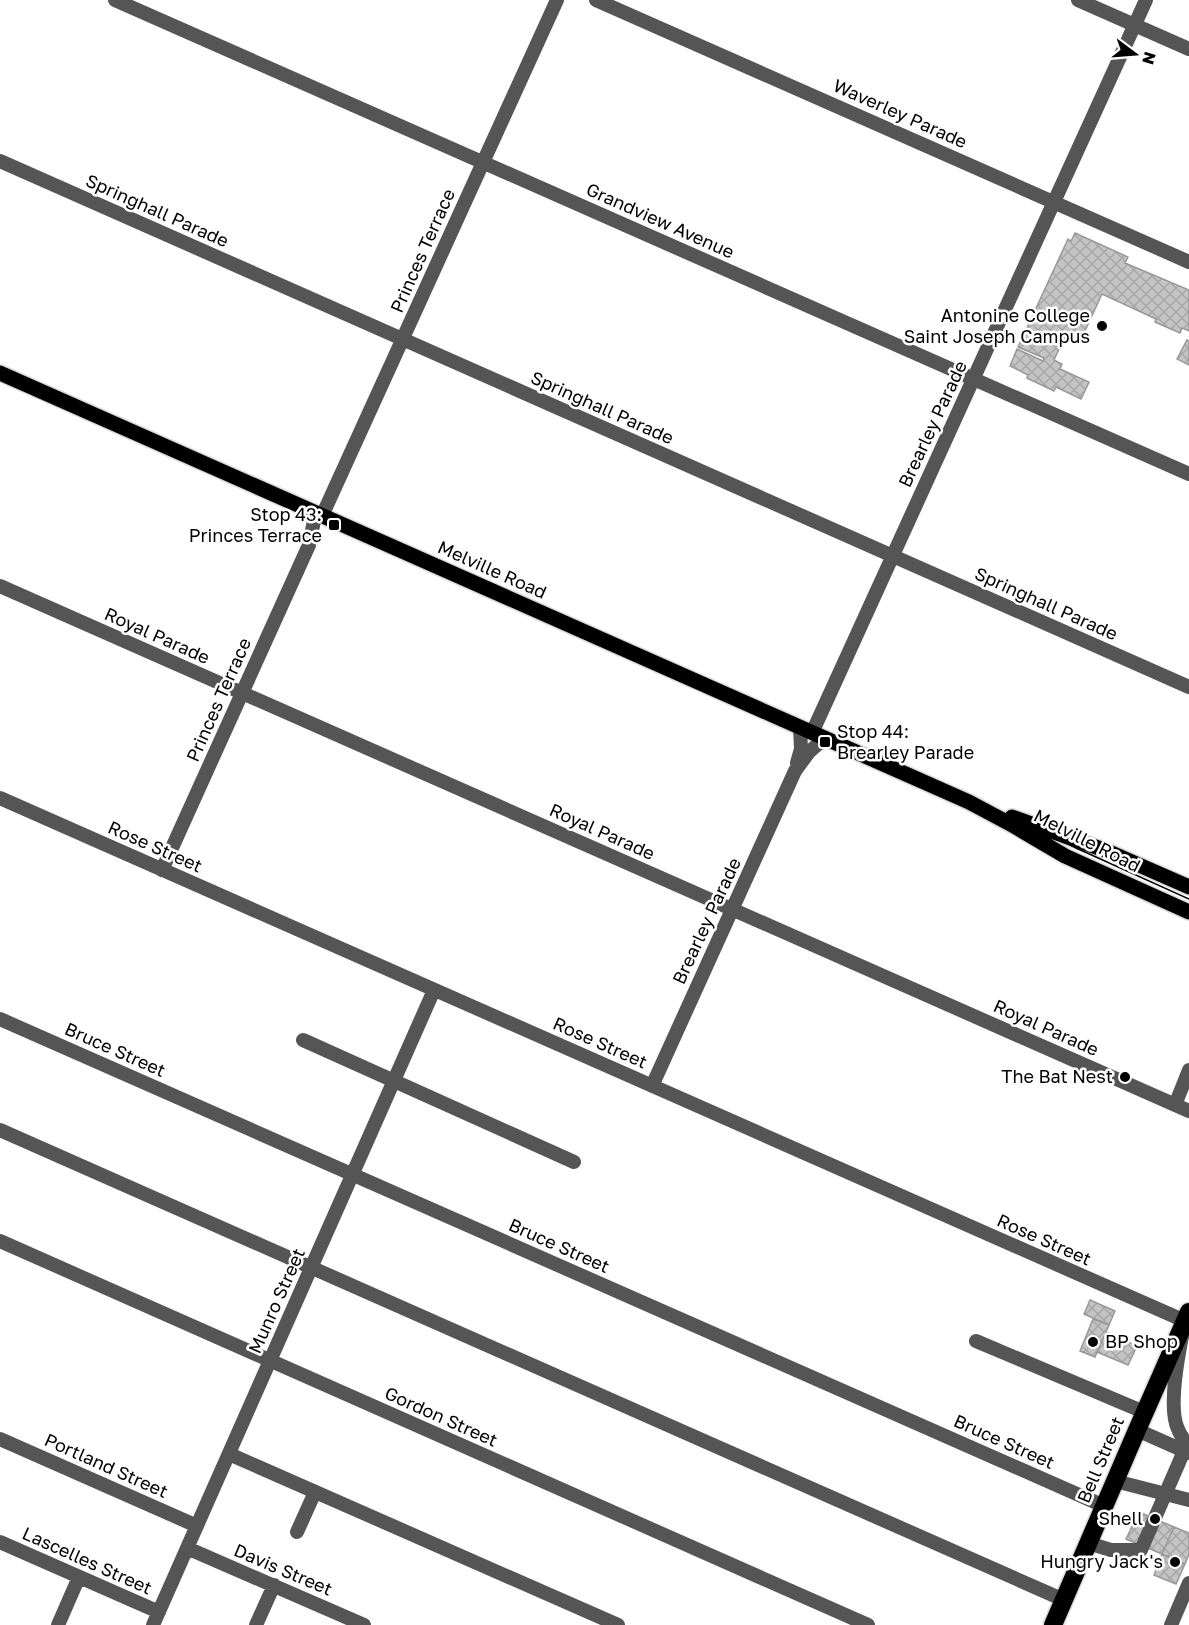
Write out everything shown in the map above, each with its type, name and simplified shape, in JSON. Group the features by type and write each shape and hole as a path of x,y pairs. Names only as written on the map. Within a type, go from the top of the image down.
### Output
{"highway":[{"name":"Bell Street","path":"1053,1625 1187,1317"}],"main road":[{"name":"Melville Road","path":"0,373 969,802 1107,851 1189,886"},
{"name":"Melville Road","path":"969,802 1065,856 1189,912"}],"street":[{"name":"Grandview Avenue","path":"116,0 1189,474"},
{"name":"Princes Terrace","path":"162,870 557,0"},
{"name":"Waverley Parade","path":"596,0 1189,262"},
{"path":"1077,0 1189,49"},
{"name":"Brearley Parade","path":"652,1086 795,771 801,749 812,733 1146,0"},
{"name":"Springhall Parade","path":"0,161 1189,687"},
{"name":"Royal Parade","path":"0,586 1189,1111"},
{"name":"Brearley Parade","path":"795,771 809,752 812,733"},
{"name":"Rose Street","path":"0,798 652,1086 1187,1317"},
{"name":"Munro Street","path":"156,1619 434,990"},
{"name":"Bruce Street","path":"0,1018 1104,1506"},
{"path":"303,1040 574,1162"},
{"path":"1175,1105 1189,1070"},
{"path":"0,1130 1064,1600"},
{"name":"Gordon Street","path":"0,1241 868,1625"},
{"path":"1187,1317 1175,1388 1174,1415 1187,1450"},
{"path":"976,1341 1144,1412"},
{"path":"1137,1430 1187,1450"},
{"name":"Portland Street","path":"0,1439 197,1526"},
{"path":"1088,1543 1111,1550 1141,1550 1165,1493 1187,1450"},
{"path":"229,1454 618,1625"},
{"path":"1115,1480 1189,1500"},
{"path":"297,1532 315,1492"},
{"name":"Lascelles Street","path":"0,1542 79,1577 156,1619"},
{"name":"Davis Street","path":"187,1548 364,1625"},
{"path":"58,1625 79,1577"},
{"path":"1171,1625 1189,1583"},
{"path":"256,1625 274,1585"}],"building":[{"path":"1075,233 1128,257 1125,263 1189,290 1189,331 1182,328 1180,333 1102,294 1077,344 1064,338 1054,360 1062,364 1060,369 1089,382 1081,399 1056,387 1054,391 1027,378 1028,375 1010,366 1017,349 1043,361 1044,358 1018,347 1068,239 1071,241"},
{"path":"1187,340 1189,341 1189,365 1177,359"},
{"path":"1090,1300 1115,1311 1109,1325 1084,1314"},
{"name":"BP Shop","path":"1093,1319 1109,1325 1095,1357 1080,1351"},
{"path":"1106,1332 1137,1346 1128,1365 1097,1352"},
{"path":"1139,1512 1174,1527 1162,1554 1126,1539"},
{"path":"1174,1527 1189,1533 1189,1554 1185,1564 1162,1554"},
{"path":"1162,1554 1185,1564 1176,1584 1154,1575"}],"tram line":[{"path":"0,369 1033,826 1189,899"}],"place":[{"name":"Antonine College Saint Joseph Campus","path":"1102,326"},
{"name":"Stop 43: Princes Terrace","path":"334,525"},
{"name":"Stop 44: Brearley Parade","path":"825,742"},
{"name":"The Bat Nest","path":"1125,1077"},
{"name":"BP Shop","path":"1093,1342"},
{"name":"Shell","path":"1155,1519"},
{"name":"Hungry Jack's","path":"1175,1562"}]}
